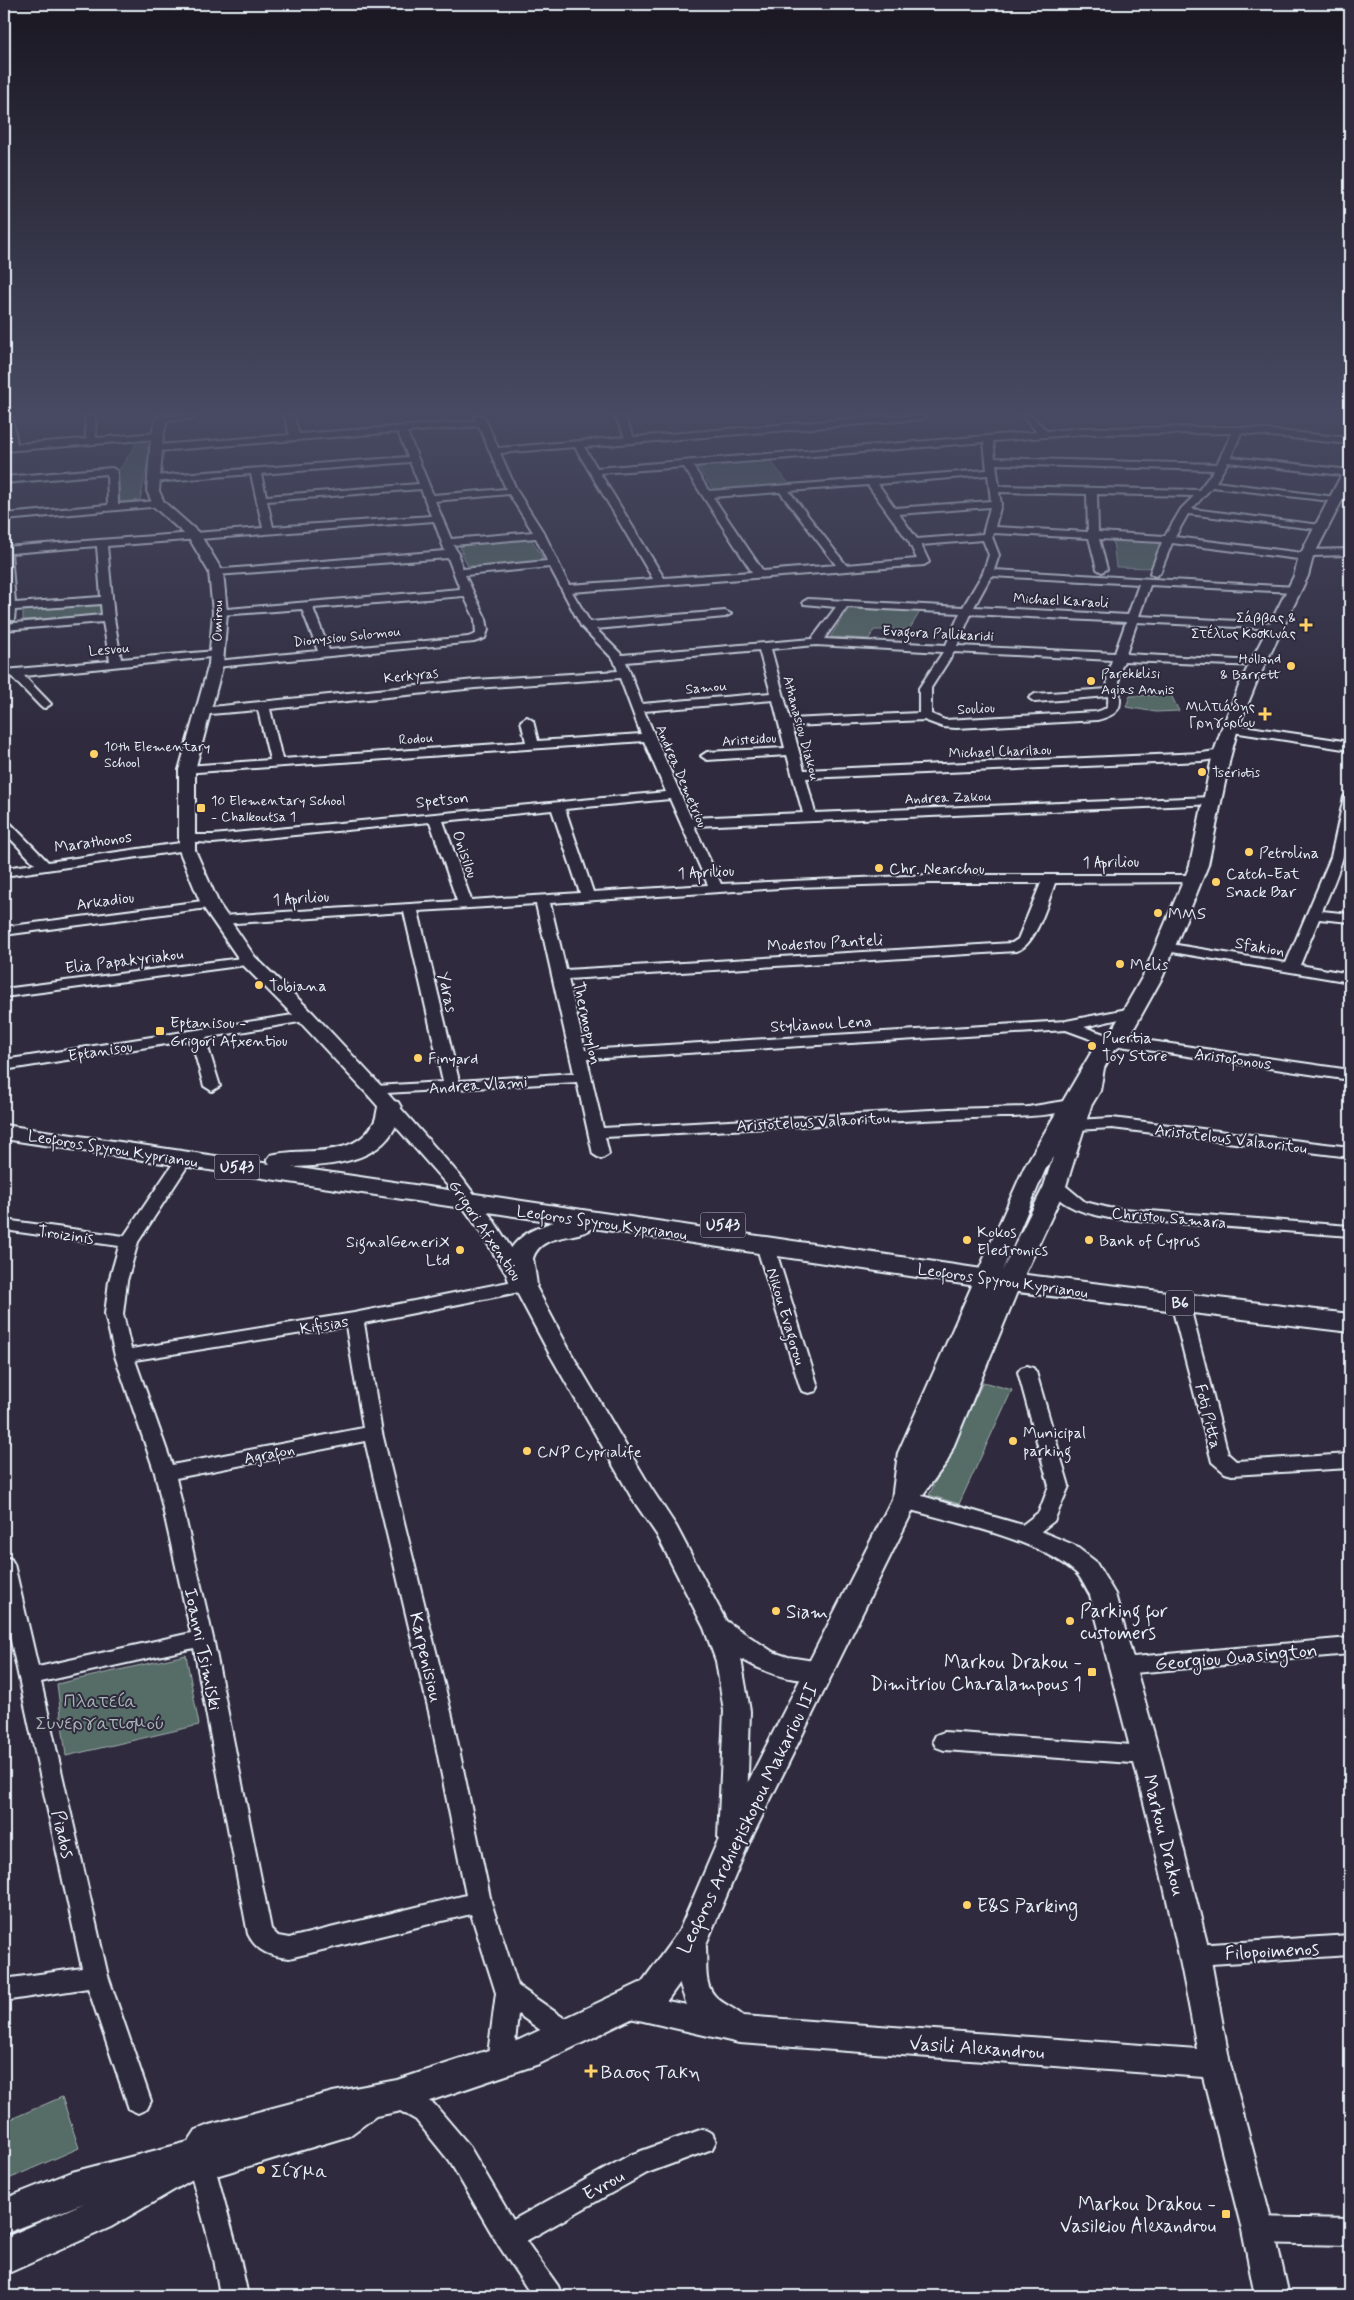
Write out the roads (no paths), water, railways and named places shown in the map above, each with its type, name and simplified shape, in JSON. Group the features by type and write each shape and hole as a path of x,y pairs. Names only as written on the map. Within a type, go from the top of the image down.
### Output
{"main road":[{"name":"Leoforos Archiepiskopou Makariou III","path":"1001,1272 1038,1161 1089,1091 1093,1068 1132,1012 1153,976 1199,865 1221,759 1230,728 1256,664 1301,576 1309,551 1323,523"},
{"path":"280,1160 333,1158 366,1145 386,1125 382,1099"},
{"name":"Leoforos Archiepiskopou Makariou III","path":"4,2216 72,2189 199,2156 219,2158 336,2124 383,2100 500,2062 569,2036 654,1992 692,1939 732,1845 767,1778 818,1670 905,1500 911,1453 1001,1272 1055,1186 1071,1116"},
{"name":"Leoforos Spyrou Kyprianou","path":"4,1118 412,1179 463,1192 600,1221 765,1245 1350,1309"},
{"name":"Leoforos Spyrou Kyprianou","path":"4,1132 184,1159 463,1192 740,1228 1180,1303 1350,1323"},
{"path":"524,1285 520,1255 530,1243 561,1228 600,1221"},
{"path":"4,2257 98,2215 199,2156"}],"street":[{"name":"Omirou","path":"180,523 194,536 216,572 220,612 216,659 187,770 187,845"},
{"path":"267,523 269,530"},
{"path":"108,618 7,627 10,607 5,550 364,523"},
{"path":"220,612 467,592 442,523"},
{"path":"533,523 540,535 565,590 587,626 619,659"},
{"path":"625,523 661,583"},
{"path":"728,523 760,574"},
{"path":"809,523 844,569"},
{"path":"565,590 924,562 914,542 901,523"},
{"path":"925,716 925,688 950,649 967,610 988,573 994,555 988,534 991,523"},
{"path":"1093,523 1093,535 1102,569"},
{"name":"Souliou","path":"785,723 925,716 943,724 956,724 1097,716 1110,712 1115,705 1113,675 1132,618 1168,539 1178,523"},
{"path":"1284,523 1321,528"},
{"path":"914,542 988,534 1093,535 1168,539 1309,551 1350,552"},
{"path":"449,542 540,535"},
{"path":"102,543 108,618 116,663"},
{"path":"216,572 454,554"},
{"path":"461,572 553,564"},
{"path":"988,573 1150,577 1293,589"},
{"name":"Dionysiou Solomou","path":"216,659 325,653 470,640 481,636 483,630 467,592"},
{"path":"10,607 107,600"},
{"name":"Michael Karaoli","path":"808,602 1277,626"},
{"path":"816,642 844,604"},
{"path":"306,605 325,653"},
{"path":"587,626 726,614"},
{"name":"Evagora Pallikaridi","path":"619,659 816,642 1256,664"},
{"name":"Athanasiou Diakou","path":"764,646 810,817"},
{"name":"Lesvou","path":"10,673 116,663 216,659"},
{"name":"Andrea Demetriou","path":"619,659 648,737 716,888"},
{"path":"10,673 44,704"},
{"name":"Kerkyras","path":"202,712 475,684 624,674"},
{"path":"1035,698 1114,692"},
{"name":"Samou","path":"637,708 778,696"},
{"path":"263,705 277,763"},
{"path":"527,721 533,745"},
{"path":"1230,728 1350,746"},
{"name":"Rodou","path":"187,770 648,737"},
{"name":"Aristeidou","path":"707,756 792,751"},
{"name":"Michael Charilaou","path":"798,774 1202,757 1221,759"},
{"name":"Spetson","path":"187,845 213,839 674,795"},
{"path":"1291,969 1344,858 1350,797"},
{"name":"Andrea Zakou","path":"685,822 1212,801"},
{"path":"557,805 588,896"},
{"name":"Onisilou","path":"435,818 465,903"},
{"path":"4,825 45,866"},
{"name":"Marathonos","path":"4,872 187,845"},
{"name":"Grigori Afxentiou","path":"187,845 210,904 249,961 306,1017 382,1099 463,1192 524,1285 560,1353 666,1532 717,1628 729,1661 737,1711 732,1845"},
{"name":"1 Apriliou","path":"222,920 410,906 716,888 930,879 1193,879"},
{"name":"Modestou Panteli","path":"560,975 1016,947 1024,941 1050,879"},
{"name":"Thermopylon","path":"542,899 578,1055 581,1076 597,1133 600,1154"},
{"name":"Arkadiou","path":"4,931 210,904"},
{"name":"Ydras","path":"410,906 452,1085"},
{"path":"1316,915 1350,918"},
{"name":"Sfakion","path":"1165,947 1350,978"},
{"name":"Elia Papakyriakou","path":"4,993 249,961"},
{"name":"Stylianou Lena","path":"578,1055 1066,1026 1132,1012"},
{"name":"Eptanisou","path":"4,1065 197,1036 306,1017"},
{"name":"Stylianou Lena","path":"1066,1026 1102,1038 1111,1044"},
{"path":"197,1036 212,1086"},
{"name":"Aristofonous","path":"1111,1044 1350,1075"},
{"name":"Andrea Vlami","path":"382,1099 452,1085 581,1076"},
{"name":"Aristotelous Valaoritou","path":"1028,1112 1071,1116"},
{"name":"Aristotelous Valaoritou","path":"597,1133 949,1114 1028,1112 1071,1116 1112,1124 1350,1152"},
{"name":"Ioanni Tsimiski","path":"184,1159 129,1242 118,1282 114,1314 124,1356 165,1473 202,1638 260,1934 272,1946 289,1948 479,1902"},
{"name":"Christou Samara","path":"1055,1186 1068,1200 1081,1207 1109,1213 1350,1231"},
{"name":"Troizinis","path":"4,1225 129,1242"},
{"name":"Nikou Evagorou","path":"765,1245 809,1387"},
{"name":"Kifisias","path":"124,1356 354,1319 524,1285"},
{"name":"Foti Pitta","path":"1180,1303 1219,1457 1232,1468 1350,1461"},
{"name":"Karpenisiou","path":"354,1319 373,1433 441,1716 479,1902 508,1992 500,2062"},
{"path":"1024,1534 1047,1516 1059,1486 1027,1372"},
{"name":"Agrafon","path":"165,1473 373,1433"},
{"name":"Markou Drakou","path":"905,1500 1024,1534 1065,1552 1086,1567 1102,1594 1146,1755 1194,1954 1215,2064 1258,2230 1272,2296"},
{"name":"Piados","path":"4,1564 96,1976 138,2101"},
{"name":"Grigori Afxentiou","path":"717,1628 745,1650 770,1662 793,1670 818,1670"},
{"path":"28,1677 202,1638"},
{"name":"Georgiou Ouasington","path":"1122,1666 1350,1646"},
{"path":"944,1741 1146,1755"},
{"path":"692,1939 691,1974 702,2004 740,2030"},
{"name":"Filopoimenos","path":"1194,1954 1350,1945"},
{"path":"4,1990 96,1976"},
{"path":"508,1992 569,2036"},
{"name":"Vasili Alexandrou","path":"628,2006 740,2030 1215,2064"},
{"path":"383,2100 425,2112 459,2153 508,2237 548,2296"},
{"name":"Evrou","path":"508,2237 639,2164 702,2141"},
{"path":"199,2156 227,2259 234,2296"},
{"path":"1258,2230 1350,2232"}],"place":[{"name":"Σάββας & Στέλιος Κοσκινάς","path":"1306,625"},
{"name":"Holland & Barrett","path":"1291,666"},
{"name":"Parekklisi Agias Annis","path":"1091,681"},
{"name":"Μιλτιάδης Γρηγορίου","path":"1265,714"},
{"name":"10th Elementary School","path":"94,754"},
{"name":"Tseriotis","path":"1202,772"},
{"name":"10 Elementary School - Chalkoutsa 1","path":"201,808"},
{"name":"Petrolina","path":"1249,852"},
{"name":"Chr. Nearchou","path":"879,868"},
{"name":"Catch-Eat Snack Bar","path":"1216,882"},
{"name":"MMS","path":"1158,913"},
{"name":"Melis","path":"1120,964"},
{"name":"Tobiana","path":"259,985"},
{"name":"Eptanisou - Grigori Afxentiou","path":"160,1031"},
{"name":"Puertia Toy Store","path":"1092,1046"},
{"name":"Finyard","path":"418,1058"},
{"name":"Kokos Electronics","path":"967,1240"},
{"name":"Bank of Cyprus","path":"1089,1240"},
{"name":"SignalGeneriX Ltd","path":"460,1250"},
{"name":"Municipal parking","path":"1013,1441"},
{"name":"CNP Cyprialife","path":"527,1451"},
{"name":"Siam","path":"776,1611"},
{"name":"Parking for customers","path":"1070,1621"},
{"name":"Markou Drakou - Dimitriou Charalampous 1","path":"1092,1672"},
{"name":"E&S Parking","path":"967,1905"},
{"name":"Βασος Τακη","path":"591,2071"},
{"name":"Σίγμα","path":"261,2170"},
{"name":"Markou Drakou - Vasileiou Alexandrou","path":"1226,2214"}],"park label":[{"name":"Πλατεία Συνεργατισμού","path":"100,1711"}]}
